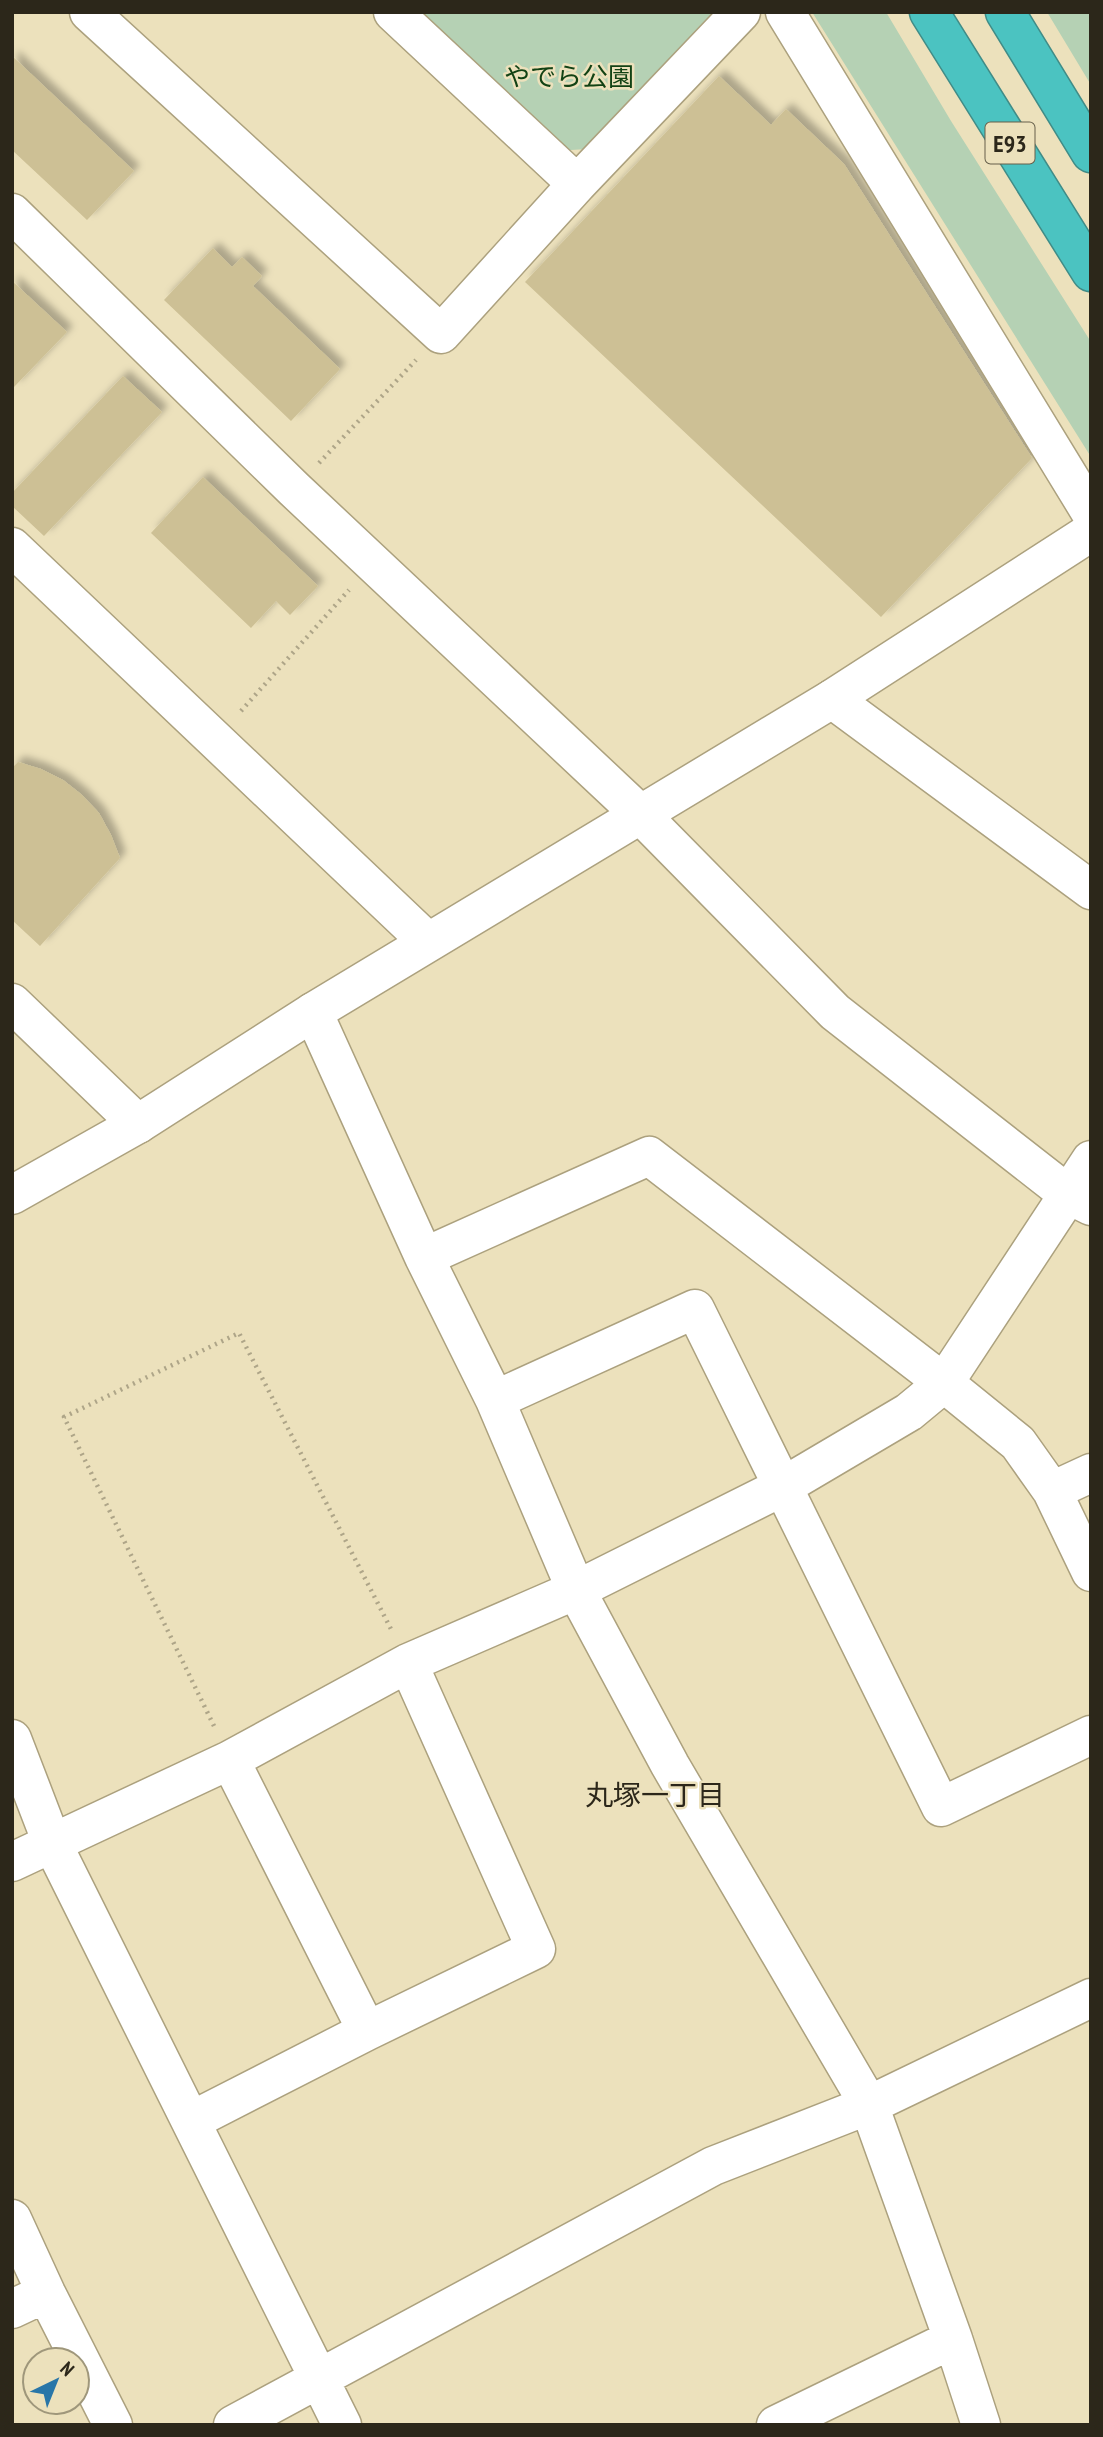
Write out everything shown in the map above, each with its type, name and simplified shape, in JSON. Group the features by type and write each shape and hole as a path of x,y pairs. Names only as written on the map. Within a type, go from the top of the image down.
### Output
{"highway":[{"name":"E93","path":"929,12 1091,272"},
{"name":"E93","path":"1005,12 1091,153"}],"street":[{"path":"89,12 441,334 577,184 741,12"},
{"path":"393,12 577,184"},
{"path":"785,12 1091,513"},
{"path":"12,213 294,489 639,813 835,1012 1080,1200"},
{"path":"12,1195 138,1124 313,1012 832,699 1091,532"},
{"path":"12,547 428,942"},
{"path":"832,699 1091,890"},
{"path":"12,1003 138,1124"},
{"path":"313,1012 425,1257 495,1400 576,1590 670,1765 869,2105 981,2425"},
{"path":"425,1257 649,1156 1018,1443 1052,1491 1091,1572"},
{"path":"12,1861 230,1760 408,1663 576,1590 782,1488 909,1412 944,1383 1080,1200 1091,1160"},
{"path":"495,1400 695,1309 941,1807 1091,1735"},
{"path":"1052,1491 1091,1473"},
{"path":"191,2121 536,1949 408,1663"},
{"path":"12,1739 52,1843 342,2425"},
{"path":"230,1760 367,2031"},
{"path":"233,2425 713,2166 869,2105 1091,1998"},
{"path":"12,2219 113,2425"},
{"path":"12,2309 46,2293"},
{"path":"776,2425 953,2339"}],"path":[{"path":"294,489 441,334"},
{"path":"216,739 373,563"},
{"path":"230,1760 64,1417 239,1333 408,1663"}],"green space":[{"name":"やでら公園","path":"424,12 720,12 588,149 554,151 424,23"},
{"path":"812,12 886,12 951,121 1091,342 1091,457"},
{"path":"1047,12 1091,12 1091,85"}],"building":[{"path":"12,56 134,171 87,220 12,150"},
{"path":"719,76 771,125 786,109 844,164 1032,458 881,617 525,282"},
{"path":"213,248 232,267 242,257 262,276 253,286 340,369 291,421 164,300"},
{"path":"12,281 67,332 14,387 12,385"},
{"path":"123,376 162,412 44,536 12,506 12,493"},
{"path":"203,477 318,586 290,615 276,601 251,628 151,533"},
{"path":"18,762 63,780 82,795 99,813 120,858 40,946 12,920 12,768"}],"district":[{"name":"丸塚一丁目","path":"655,1794"}]}
